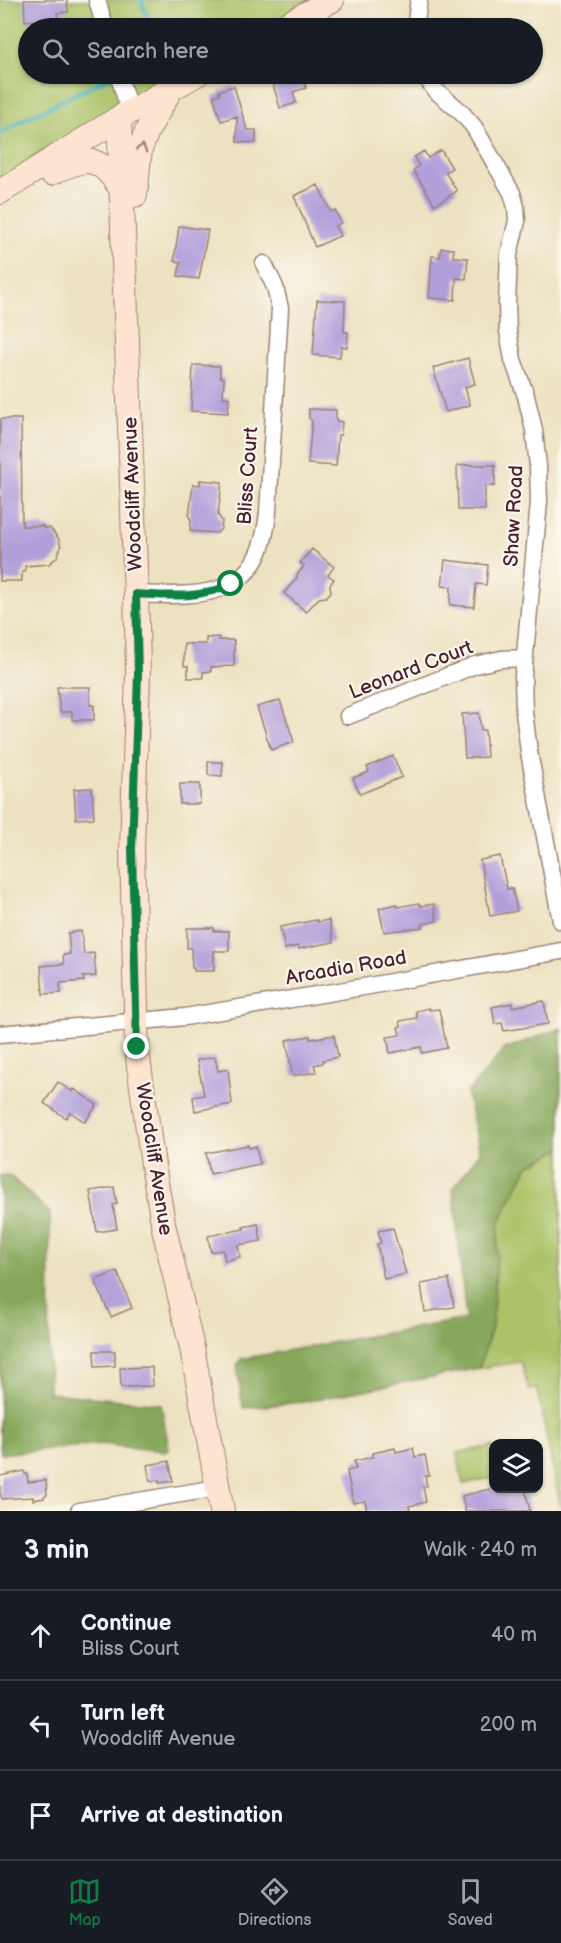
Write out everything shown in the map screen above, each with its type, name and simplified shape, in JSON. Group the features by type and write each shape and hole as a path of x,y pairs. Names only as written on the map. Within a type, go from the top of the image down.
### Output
{"main road":[{"path":"299,18 332,0"},
{"path":"2,191 178,84"},
{"path":"123,225 131,210 135,194 140,149 148,129 171,88"},
{"name":"Woodcliff Avenue","path":"125,115 122,190 138,674 132,849 137,1051 164,1228 192,1348 219,1500"},
{"path":"2,191 31,182 75,162 88,160 102,165 122,190"}],"street":[{"path":"97,0 102,18"},
{"path":"416,18 419,0"},
{"path":"121,84 125,115"},
{"name":"Shaw Road","path":"431,84 474,127 512,193 516,207 517,221 509,254 508,331 513,360 526,396 534,430 539,502 523,675 524,712 529,752 561,921"},
{"name":"Bliss Court","path":"136,594 185,596 216,591 240,578 252,566 260,552 266,532 268,512 280,308 275,287 264,264"},
{"name":"Leonard Court","path":"348,716 475,665 501,659 525,658"},
{"name":"Arcadia Road","path":"0,1034 185,1017 561,951"},
{"path":"79,1511 219,1500"}],"green space":[{"path":"0,0 332,0 299,18 18,18 18,84 180,84 0,192"},
{"path":"561,1028 561,1149 528,1166 499,1222 492,1327 479,1368 302,1402 243,1408 237,1366 241,1359 466,1319 453,1189 480,1152 467,1093 505,1049"},
{"path":"561,1149 561,1509 537,1388 529,1390 521,1362 479,1368 492,1327 499,1222 528,1166"},
{"path":"9,1175 50,1213 49,1393 161,1404 169,1449 164,1451 101,1444 0,1454 0,1176"},
{"path":"489,1447 489,1479 463,1484 457,1453"}],"building":[{"path":"24,0 67,0 68,12 57,13 58,18 25,18"},
{"path":"273,84 305,84 306,88 293,92 296,103 280,108"},
{"path":"234,86 247,130 256,130 256,143 237,142 237,116 221,121 213,96 220,94 219,91"},
{"path":"441,150 452,168 445,172 457,191 435,205 413,170 419,166 414,157 424,151 428,158"},
{"path":"318,185 331,212 335,210 341,223 335,226 340,236 315,247 294,196"},
{"path":"179,226 208,230 199,279 178,276 181,262 174,261"},
{"path":"441,248 454,249 453,257 468,258 466,279 456,278 455,300 429,298 432,256 440,257"},
{"path":"317,300 345,301 344,332 348,332 347,347 341,347 340,357 313,355"},
{"path":"468,358 475,384 465,387 470,405 446,412 433,368"},
{"path":"193,365 220,366 220,377 224,378 223,397 229,398 228,413 191,411"},
{"path":"309,409 336,410 336,421 342,422 341,435 338,435 336,466 308,464 312,421 309,418"},
{"path":"0,419 21,419 22,526 50,528 59,539 61,547 57,557 49,564 25,566 22,581 0,581"},
{"path":"495,465 495,486 485,486 485,510 458,510 457,466"},
{"path":"200,480 222,482 218,515 222,521 221,529 217,533 190,531 189,517 193,484 200,485"},
{"path":"312,549 334,567 328,575 334,579 330,585 331,592 326,597 319,598 306,612 284,593 297,578 304,566 300,563"},
{"path":"445,560 488,565 486,585 476,584 474,607 450,605 451,587 442,586"},
{"path":"219,637 219,640 234,640 234,666 211,667 211,671 203,672 203,678 188,678 188,666 184,666 184,644 206,644 206,638"},
{"path":"57,687 90,687 90,705 94,705 94,720 72,720 72,712 60,712"},
{"path":"280,700 294,742 271,750 257,707"},
{"path":"479,713 481,730 485,730 487,757 465,758 462,714"},
{"path":"393,756 402,777 360,794 353,778 369,772 367,767"},
{"path":"208,762 223,762 222,776 208,775"},
{"path":"180,784 200,784 200,804 180,804"},
{"path":"92,788 94,818 76,819 74,789"},
{"path":"500,856 507,889 512,888 517,911 490,916 480,860"},
{"path":"419,903 420,906 434,904 437,921 423,924 423,927 384,932 379,908"},
{"path":"317,920 317,922 329,920 334,942 299,949 298,946 285,949 280,927"},
{"path":"187,928 214,928 214,931 229,931 229,951 214,951 214,971 194,971 192,968 191,948 187,948"},
{"path":"81,931 84,954 94,953 96,976 83,977 84,981 60,983 61,993 43,994 41,966 64,964 63,955 70,954 68,933"},
{"path":"544,1001 548,1024 504,1031 502,1023 495,1024 492,1007 512,1003 512,1007"},
{"path":"429,1008 429,1010 439,1009 447,1048 422,1053 421,1047 390,1053 387,1037 400,1035 398,1027 401,1026 400,1021 417,1018 416,1011"},
{"path":"334,1035 338,1057 323,1060 323,1063 314,1065 316,1072 293,1076 286,1040"},
{"path":"215,1057 218,1071 228,1069 232,1104 195,1111 193,1097 204,1095 197,1060"},
{"path":"58,1082 73,1092 74,1089 97,1105 85,1122 70,1112 66,1118 44,1103"},
{"path":"248,1145 249,1148 256,1146 260,1164 210,1174 206,1153"},
{"path":"114,1187 117,1204 113,1205 117,1229 97,1232 90,1191"},
{"path":"258,1224 261,1241 238,1245 240,1257 225,1261 223,1250 211,1252 208,1236"},
{"path":"393,1228 406,1274 384,1279 377,1244 381,1243 378,1231"},
{"path":"117,1271 132,1308 111,1317 95,1281"},
{"path":"449,1279 454,1307 425,1312 421,1284"},
{"path":"94,1351 115,1351 115,1366 95,1367"},
{"path":"152,1367 153,1386 121,1387 120,1368"},
{"path":"395,1448 396,1452 413,1448 415,1457 425,1455 429,1475 425,1476 427,1486 423,1487 426,1502 409,1506 410,1511 367,1511 365,1501 353,1503 347,1471 356,1469 354,1461 373,1457 373,1453"},
{"path":"169,1461 173,1481 159,1483 159,1480 150,1481 147,1465"},
{"path":"24,1471 28,1482 46,1480 47,1495 44,1498 33,1500 33,1497 2,1499 0,1476"},
{"path":"489,1489 489,1493 526,1493 530,1511 465,1511 462,1496"}],"waterway":[{"path":"141,0 148,18"},
{"path":"0,134 96,84"}],"route":[{"path":"137,1047 132,849 138,674 136,594 198,595 216,591 231,584"}]}
